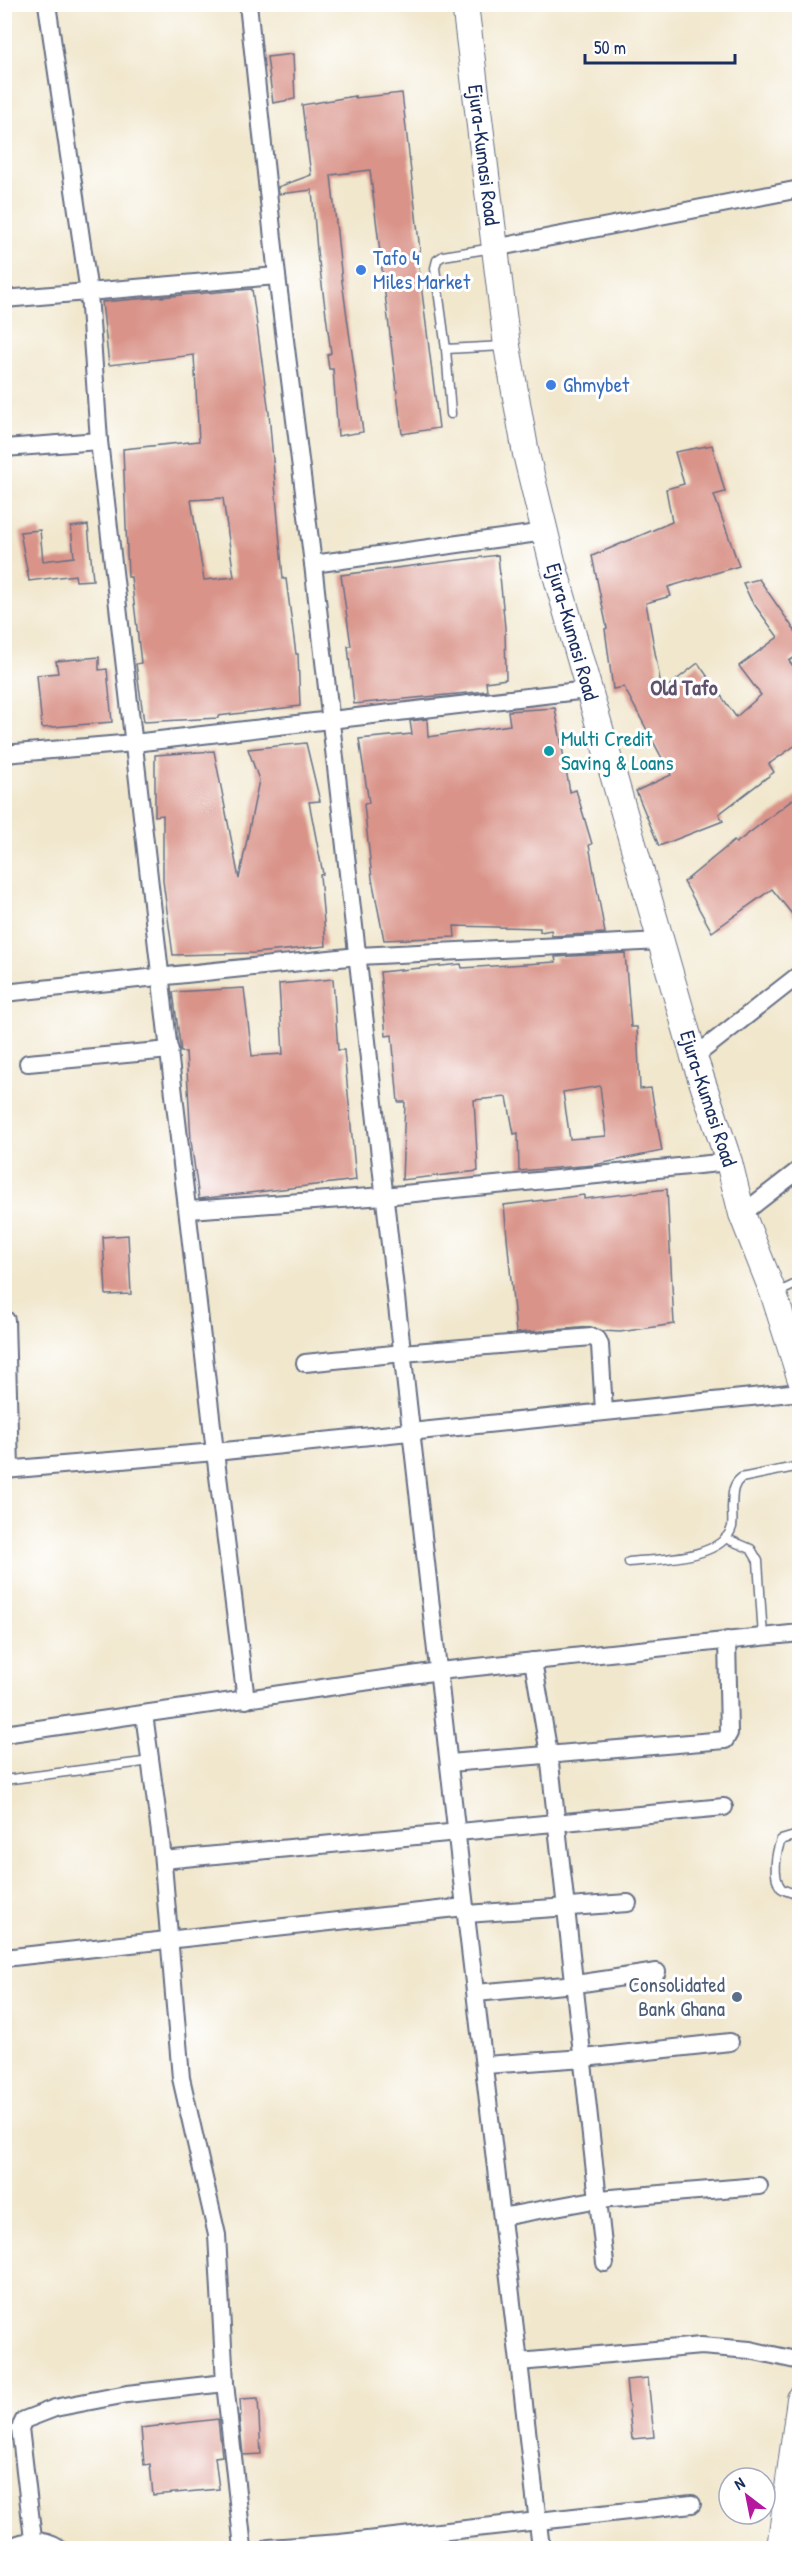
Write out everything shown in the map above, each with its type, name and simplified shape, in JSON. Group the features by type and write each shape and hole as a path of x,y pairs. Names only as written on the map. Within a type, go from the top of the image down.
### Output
{"main road":[{"name":"Ejura-Kumasi Road","path":"465,4 507,346 526,454 545,532 587,690 694,1057 729,1162 742,1214 774,1295 800,1377"},
{"path":"780,2548 799,2410"}],"street":[{"path":"47,4 89,292 99,441 215,1452 246,1700"},
{"path":"248,4 277,276 331,720 465,1911 541,2548"},
{"path":"494,248 800,189"},
{"path":"4,299 277,276"},
{"path":"4,448 99,441"},
{"path":"313,564 545,532"},
{"path":"4,754 134,743 587,690"},
{"path":"4,993 358,956 662,941"},
{"path":"694,1057 800,974"},
{"path":"28,1062 170,1050"},
{"path":"189,1210 384,1196 729,1162"},
{"path":"742,1214 800,1169"},
{"path":"6,1320 8,1469 215,1452 800,1392"},
{"path":"304,1363 592,1337 598,1340 600,1345 604,1412"},
{"path":"4,1734 439,1671 800,1633"},
{"path":"450,1763 725,1740 729,1733 727,1640"},
{"path":"533,1661 549,1754 605,2263"},
{"path":"144,1714 163,1860 181,2078 217,2235 225,2384 243,2548"},
{"path":"163,1860 724,1807"},
{"path":"4,1958 465,1911 628,1903"},
{"path":"476,1993 576,1984 657,1972"},
{"path":"485,2066 730,2042"},
{"path":"502,2217 599,2199 759,2186"},
{"path":"519,2362 701,2346 750,2350 800,2361"},
{"path":"33,2539 20,2428 24,2420 55,2408 127,2394 225,2384"},
{"path":"269,2548 340,2546 692,2504"},
{"path":"9,2548 33,2539 58,2548"}],"lane":[{"path":"451,414 446,350 435,268 437,260 443,256 494,248"},
{"path":"446,350 507,346"},
{"path":"774,1295 800,1282"},
{"path":"629,1562 697,1555 725,1538 732,1527 735,1483 741,1478 800,1466"},
{"path":"725,1538 751,1549 758,1561 763,1636"},
{"path":"4,1779 151,1761"},
{"path":"800,1838 791,1837 781,1840 778,1849 777,1879 785,1890 800,1895"}],"building":[{"path":"293,54 295,99 273,103 267,57"},
{"path":"402,93 420,251 417,252 439,428 402,434 370,170 331,175 342,281 363,432 338,436 333,369 329,369 327,355 331,353 318,262 312,190 279,194 278,187 311,175 302,105 355,96 355,98"},
{"path":"252,289 269,413 283,579 286,579 296,654 298,654 300,706 218,716 218,718 144,722 136,664 141,663 131,577 128,577 123,449 199,441 194,355 109,365 102,302","holes":["223,498 234,577 204,580 191,500"]},
{"path":"712,445 725,492 714,495 739,566 668,587 671,596 646,603 662,691 698,663 736,717 761,695 739,666 778,637 751,600 743,583 759,579 800,638 800,654 789,661 800,675 800,742 769,764 774,772 719,814 723,821 659,846 636,791 671,775 624,687 613,689 605,629 607,628 592,556 672,522 666,489 684,484 675,452"},
{"path":"88,525 93,580 76,581 75,575 29,581 20,532 40,530 43,561 74,557 71,527"},
{"path":"498,555 505,628 506,679 486,682 487,691 354,704 348,646 351,646 341,575"},
{"path":"99,657 99,670 107,669 112,722 42,728 37,675 58,673 56,661"},
{"path":"555,708 570,792 576,790 592,844 589,845 605,933 552,936 551,930 540,932 540,928 454,926 455,937 384,940 372,879 364,804 369,803 359,739 412,734 410,721 427,719 428,737 510,725 508,711"},
{"path":"306,743 320,801 309,802 323,874 320,875 326,946 255,953 173,955 163,881 163,815 155,816 155,755 214,751 239,879 259,780 248,749"},
{"path":"800,794 800,924 772,889 712,932 684,882 734,841 736,843"},
{"path":"625,953 631,1027 637,1027 640,1089 651,1088 662,1151 594,1165 519,1171 518,1133 514,1134 507,1097 474,1100 478,1171 402,1180 405,1102 398,1102 392,1035 386,1036 380,972 461,964 462,968 556,962 555,957","holes":["600,1086 606,1136 570,1139 563,1092"]},
{"path":"333,979 338,1050 344,1050 356,1180 199,1199 191,1141 186,1052 181,1052 173,992 244,988 252,1056 283,1054 279,984"},
{"path":"667,1189 674,1324 620,1332 603,1331 591,1327 516,1333 504,1205 584,1195 584,1199"},
{"path":"128,1235 131,1294 106,1295 103,1237"},
{"path":"648,2378 654,2437 632,2439 626,2380"},
{"path":"258,2398 261,2454 243,2455 239,2417 241,2416 240,2399"},
{"path":"218,2419 222,2456 215,2457 219,2489 153,2495 150,2464 144,2465 141,2428"}],"place":[{"name":"Tafo 4 Miles Market","path":"361,270"},
{"name":"Ghmybet","path":"551,385"},
{"name":"Multi Credit Saving & Loans","path":"549,751"},
{"name":"Consolidated Bank Ghana","path":"737,1997"}],"district":[{"name":"Old Tafo","path":"684,687"}]}
